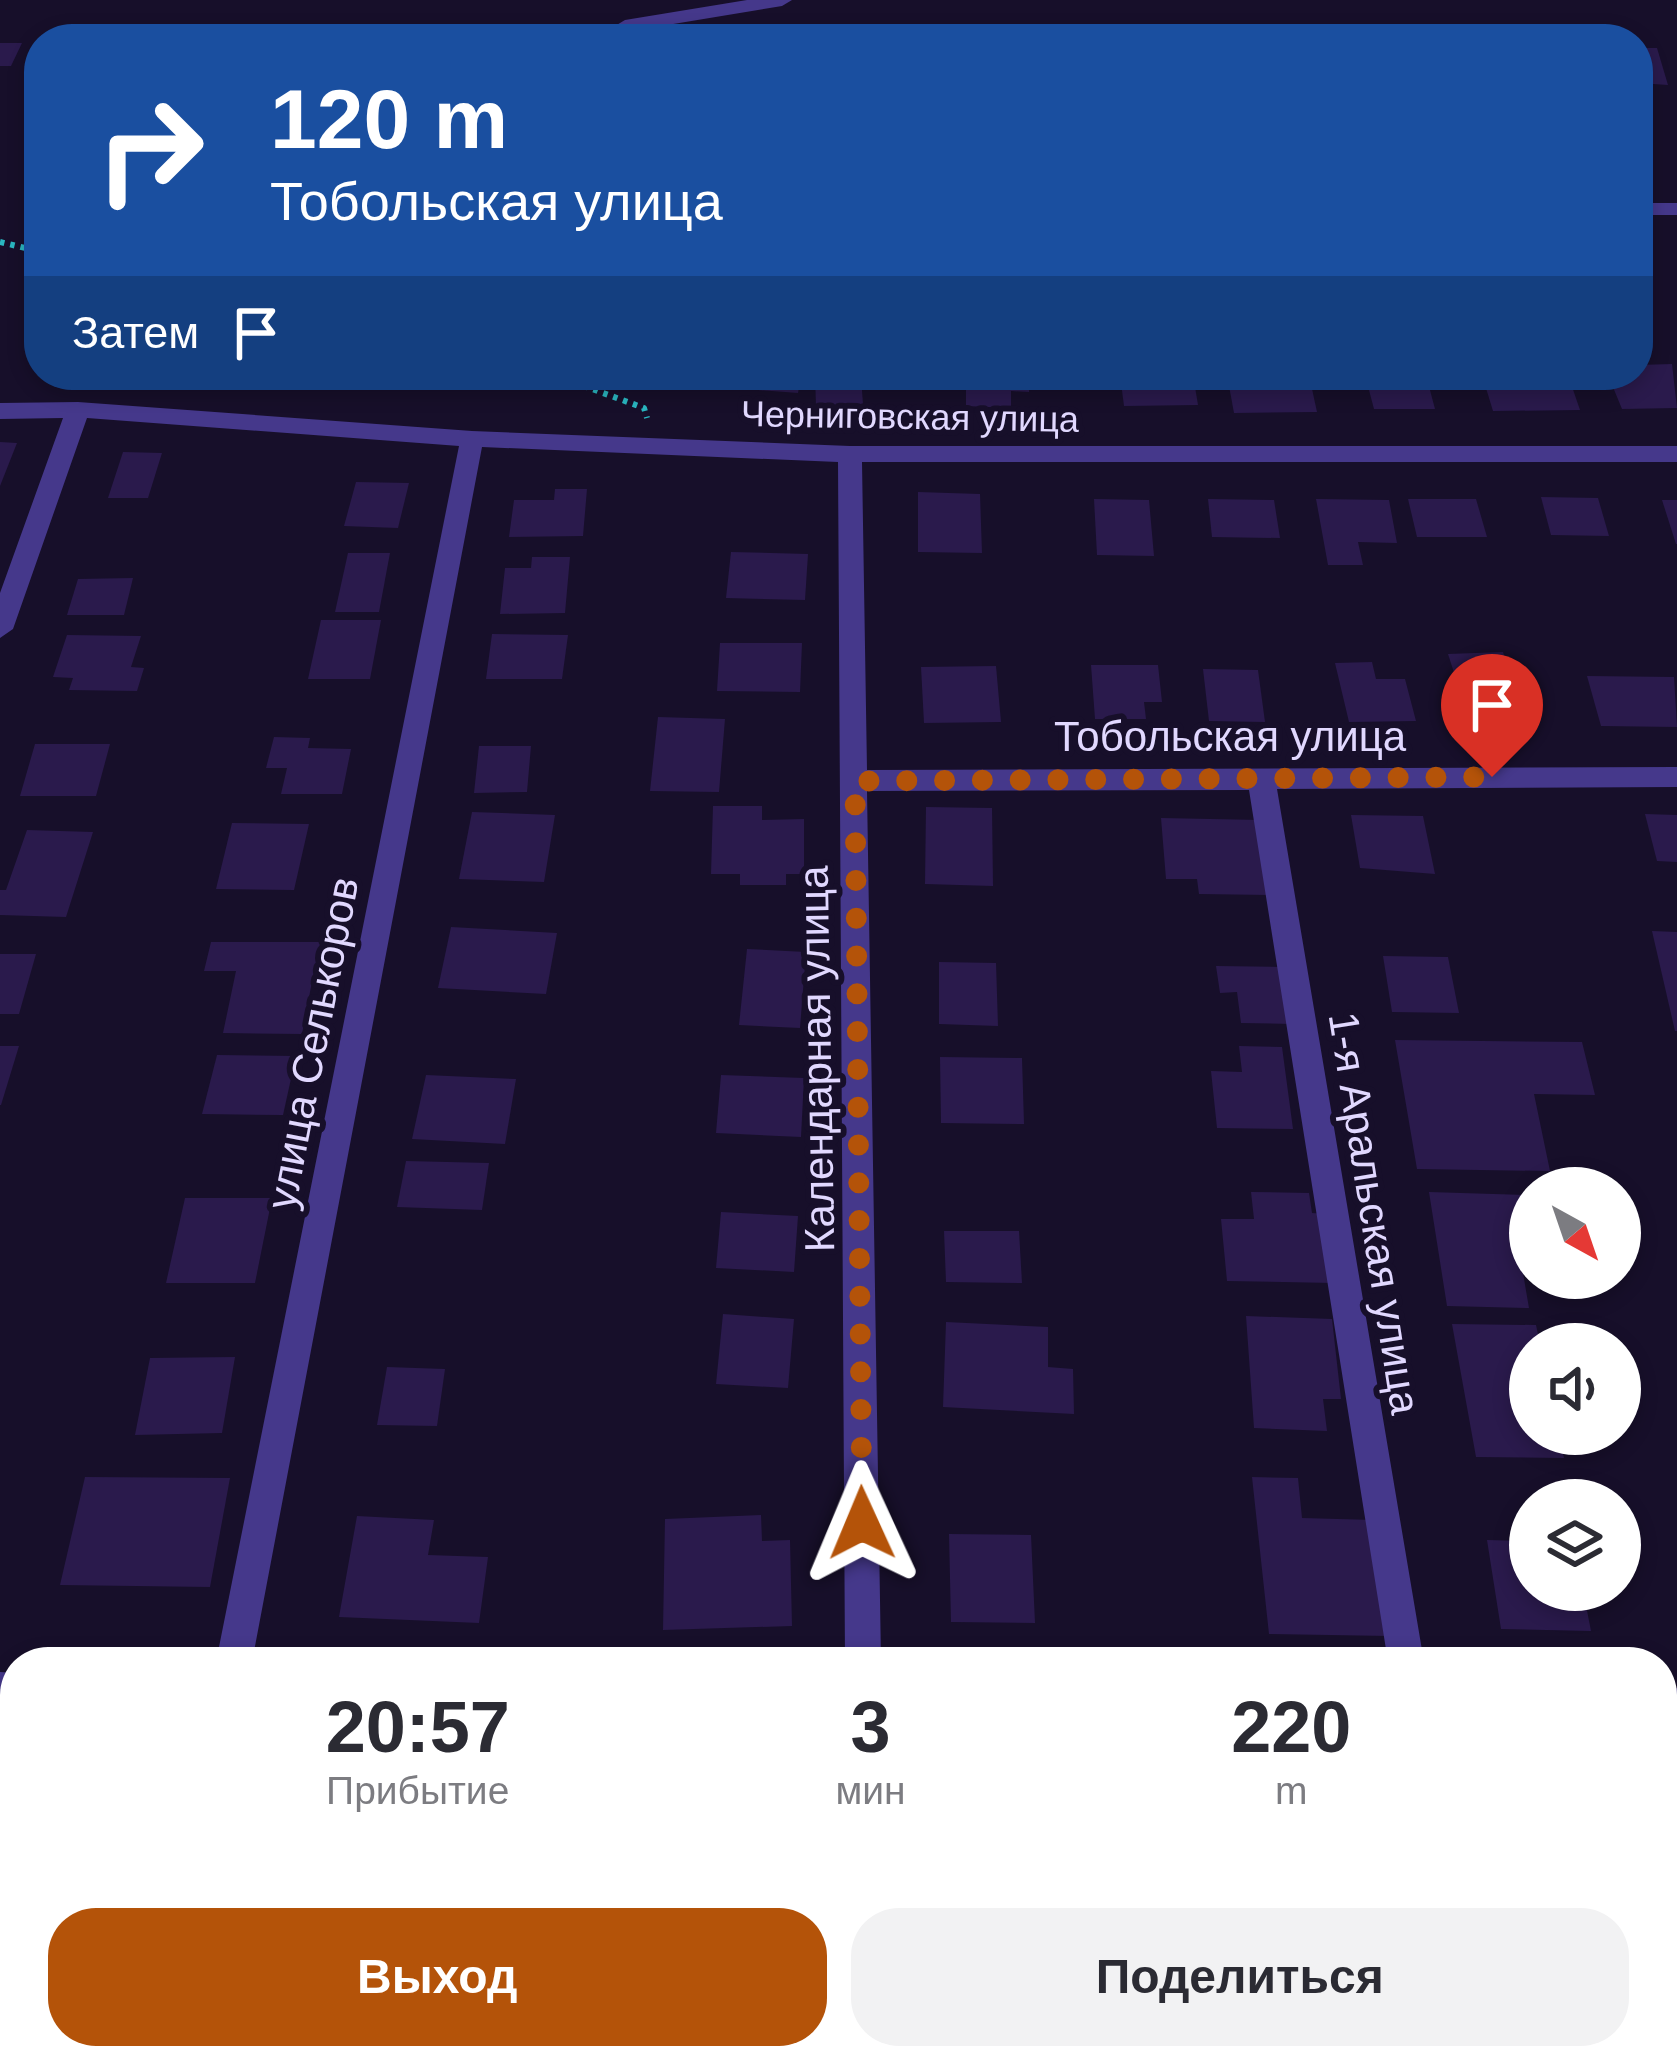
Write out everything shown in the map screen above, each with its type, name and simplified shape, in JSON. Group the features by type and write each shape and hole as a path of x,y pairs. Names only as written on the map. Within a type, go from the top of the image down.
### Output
{"street":[{"path":"637,24 782,0"},
{"path":"0,628 78,410"},
{"name":"Черниговская улица","path":"0,411 78,410 472,439 850,454 1677,454"},
{"name":"улица Селькоров","path":"237,1647 472,439"},
{"name":"Календарная улица","path":"850,454 863,1647"},
{"name":"1-я Аральская улица","path":"1261,777 1404,1647"},
{"name":"Тобольская улица","path":"855,781 1677,777"}],"path":[{"path":"595,390 644,408 658,446"}],"building":[{"path":"0,43 22,43 11,66 0,66"},
{"path":"1653,48 1657,48 1668,85 1653,84"},
{"path":"1672,364 1677,408 1622,409 1614,390 1653,390 1653,365"},
{"path":"815,390 862,390 863,405 816,406"},
{"path":"966,390 1029,390 1011,391 1011,408 966,406"},
{"path":"1122,390 1196,390 1198,405 1124,406"},
{"path":"1230,390 1312,390 1317,412 1234,413"},
{"path":"1369,390 1430,390 1435,409 1374,409"},
{"path":"1487,390 1573,390 1580,410 1493,411"},
{"path":"0,442 17,443 0,486"},
{"path":"123,452 162,453 148,498 108,498"},
{"path":"356,482 409,483 398,528 344,526"},
{"path":"555,489 587,489 583,536 509,537 514,500 554,500"},
{"path":"918,492 980,494 982,553 918,552"},
{"path":"1541,497 1598,498 1609,536 1551,535"},
{"path":"1094,499 1149,500 1154,556 1097,555"},
{"path":"1208,499 1274,500 1280,538 1212,537"},
{"path":"1316,499 1389,500 1397,543 1358,542 1363,565 1328,565"},
{"path":"1408,499 1476,499 1487,537 1417,537"},
{"path":"1662,500 1677,500 1677,544 1676,544"},
{"path":"731,552 808,554 805,600 726,598"},
{"path":"348,553 390,553 379,612 335,612"},
{"path":"532,557 570,557 565,613 500,614 505,568 531,568"},
{"path":"133,578 124,615 67,615 78,579"},
{"path":"321,620 381,620 370,679 308,679"},
{"path":"492,634 568,635 562,679 486,679"},
{"path":"67,635 141,636 131,667 144,668 137,691 69,690 73,678 53,677"},
{"path":"720,643 802,643 800,692 717,691"},
{"path":"1503,652 1526,723 1471,725 1448,654"},
{"path":"1372,662 1376,679 1405,679 1416,721 1349,722 1335,663"},
{"path":"1091,665 1158,665 1162,702 1144,702 1146,719 1095,719"},
{"path":"996,666 1001,722 924,723 921,667"},
{"path":"1203,669 1258,670 1265,722 1209,721"},
{"path":"1587,676 1674,677 1677,727 1601,726"},
{"path":"658,717 725,719 719,792 650,791"},
{"path":"274,737 310,738 308,748 351,749 342,794 281,794 287,768 266,768"},
{"path":"35,744 110,744 96,796 20,796"},
{"path":"479,746 531,746 527,792 474,793"},
{"path":"713,806 762,806 762,820 804,819 804,874 786,874 786,885 740,885 740,874 711,874"},
{"path":"926,807 992,808 993,886 925,884"},
{"path":"472,812 555,815 544,882 459,879"},
{"path":"1645,814 1677,815 1677,862 1657,861"},
{"path":"1351,815 1423,816 1435,874 1360,868"},
{"path":"1161,818 1260,820 1270,895 1199,894 1197,879 1166,879"},
{"path":"232,823 309,824 294,890 216,889"},
{"path":"27,830 93,832 66,917 0,915 0,890 6,890"},
{"path":"451,927 557,933 546,994 438,988"},
{"path":"1652,931 1677,932 1677,1031 1675,1031"},
{"path":"211,942 340,942 335,971 314,971 302,1034 223,1033 236,971 204,971"},
{"path":"747,949 806,952 800,1028 739,1025"},
{"path":"0,954 36,954 19,1014 0,1014"},
{"path":"1383,956 1448,957 1459,1013 1392,1012"},
{"path":"939,962 996,963 998,1026 939,1024"},
{"path":"1216,966 1284,967 1292,1024 1241,1023 1237,992 1220,993"},
{"path":"1395,1040 1582,1042 1595,1095 1534,1094 1549,1167 1417,1169"},
{"path":"0,1046 19,1046 1,1105 0,1105"},
{"path":"1239,1046 1282,1047 1293,1129 1217,1128 1211,1071 1242,1072"},
{"path":"217,1055 296,1056 283,1115 202,1114"},
{"path":"940,1057 1022,1058 1024,1124 941,1123"},
{"path":"426,1075 516,1079 505,1144 412,1139"},
{"path":"721,1075 804,1078 801,1137 716,1133"},
{"path":"406,1161 489,1163 482,1210 397,1207"},
{"path":"1251,1192 1309,1193 1312,1213 1325,1214 1334,1283 1227,1281 1221,1219 1254,1219"},
{"path":"1429,1192 1509,1194 1509,1299 1527,1299 1529,1308 1447,1306"},
{"path":"185,1198 272,1198 255,1283 166,1283"},
{"path":"721,1212 798,1216 794,1272 716,1268"},
{"path":"944,1231 1019,1231 1022,1283 946,1282"},
{"path":"723,1314 794,1319 788,1388 716,1384"},
{"path":"1246,1316 1332,1319 1341,1399 1323,1399 1327,1431 1254,1428"},
{"path":"946,1322 1048,1327 1048,1367 1073,1369 1074,1414 943,1407"},
{"path":"1452,1324 1509,1325 1509,1455 1564,1458 1476,1457"},
{"path":"235,1357 222,1433 135,1435 150,1358"},
{"path":"387,1367 445,1369 437,1426 377,1425"},
{"path":"85,1477 230,1478 210,1587 60,1585"},
{"path":"1252,1477 1298,1478 1302,1518 1374,1520 1390,1636 1269,1634"},
{"path":"761,1515 762,1541 790,1540 792,1626 663,1630 665,1519"},
{"path":"357,1516 434,1520 428,1555 488,1557 479,1623 339,1617"},
{"path":"949,1534 1031,1535 1035,1623 951,1622"},
{"path":"1487,1540 1509,1541 1509,1611 1587,1611 1591,1631 1501,1629"}],"route":[{"path":"862,1523 855,781 1492,777"}]}
